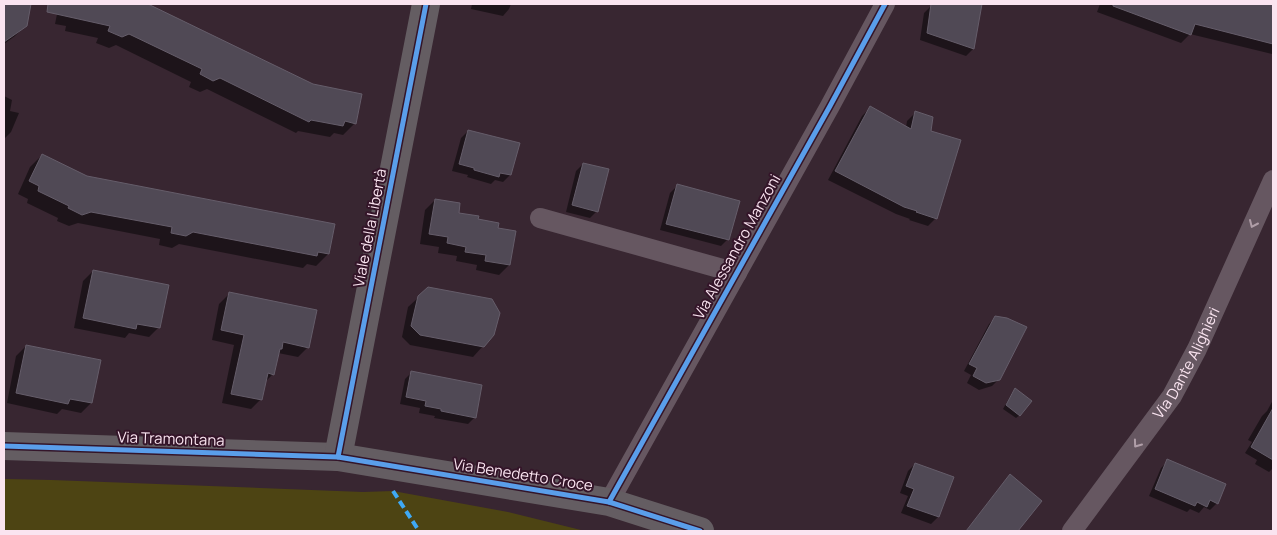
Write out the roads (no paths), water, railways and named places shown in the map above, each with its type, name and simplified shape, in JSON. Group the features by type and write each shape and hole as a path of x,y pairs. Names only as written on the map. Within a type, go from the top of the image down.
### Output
{"street":[{"name":"Viale della Libertà","path":"338,457 426,4"},
{"name":"Via Alessandro Manzoni","path":"609,502 885,4"},
{"name":"Via Dante Alighieri","path":"1072,531 1172,396 1197,348 1273,180"},
{"path":"540,218 737,273"},
{"name":"Via Tramontana","path":"4,446 338,457"},
{"name":"Via Benedetto Croce","path":"338,457 609,502 700,531"}]}
